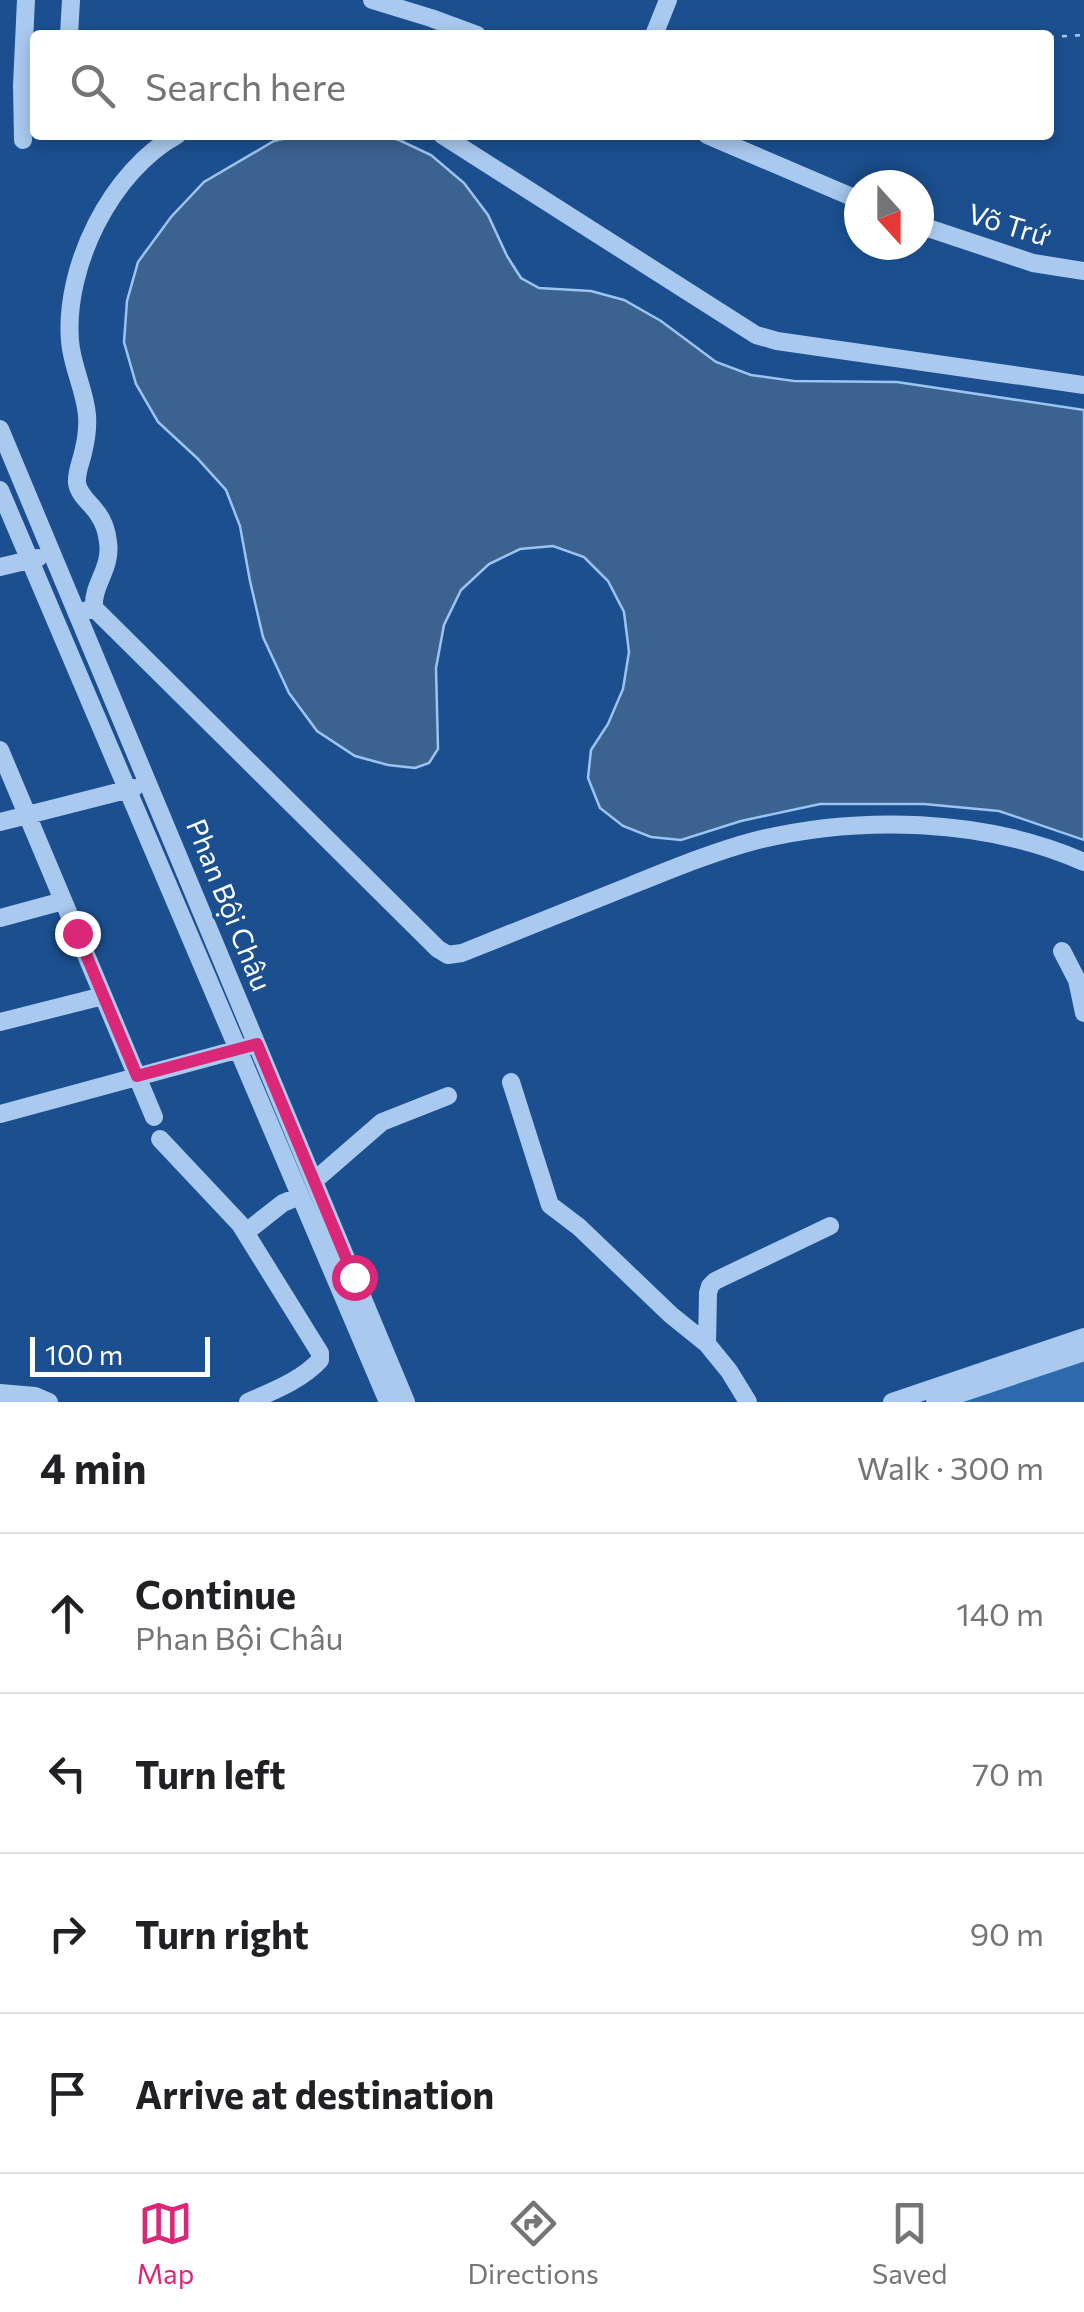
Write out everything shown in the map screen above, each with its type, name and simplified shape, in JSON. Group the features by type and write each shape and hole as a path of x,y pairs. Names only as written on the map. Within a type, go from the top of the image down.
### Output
{"street":[{"path":"23,140 26,0"},
{"path":"69,30 71,0"},
{"path":"372,0 463,30"},
{"path":"656,30 668,0"},
{"path":"171,140 137,167 112,198 79,265 70,305 70,342 87,412 77,481 80,492 99,514 109,556 86,610 448,956 679,866 752,842 814,829 867,825 983,832 1030,842 1084,862"},
{"path":"450,140 756,335 1084,385"},
{"path":"719,140 844,194"},
{"name":"Võ Trứ","path":"934,229 1033,263 1084,271"},
{"name":"Phan Bội Châu","path":"0,428 53,554 86,610 150,784 406,1402"},
{"name":"Phan Bội Châu","path":"0,490 388,1402"},
{"path":"0,568 53,554"},
{"path":"0,750 154,1117"},
{"path":"0,822 150,784"},
{"path":"0,918 64,901"},
{"path":"1062,951 1077,980 1084,1013"},
{"path":"0,1022 104,996"},
{"path":"0,1114 257,1044"},
{"path":"510,1082 550,1205 579,1226 671,1316 707,1344 748,1402"},
{"path":"314,1181 382,1122 448,1096"},
{"path":"160,1139 246,1232 321,1357 315,1366 248,1402"},
{"path":"246,1232 282,1203 300,1196"},
{"path":"707,1344 708,1293 715,1281 830,1226"},
{"path":"892,1402 1084,1337"},
{"path":"935,1402 1084,1352"},
{"path":"0,1393 35,1396 48,1402"}],"path":[{"path":"1054,37 1084,35"}],"shaded area":[{"path":"399,140 431,155 464,183 488,215 521,278 539,288 591,291 624,300 661,321 716,362 751,375 794,381 897,382 1084,410 1084,840 999,811 924,804 820,804 741,821 681,840 651,837 623,826 600,808 588,778 591,750 623,689 629,652 624,612 608,581 584,557 553,546 520,549 489,564 461,590 444,625 436,668 438,749 429,763 415,768 355,756 317,731 289,693 263,637 240,526 226,490 158,422 136,384 124,342 127,301 138,262 171,217 204,182 274,141"},
{"path":"1084,1357 1084,1402 949,1402"}],"route":[{"path":"77,933 137,1076 257,1044 354,1277"}]}
